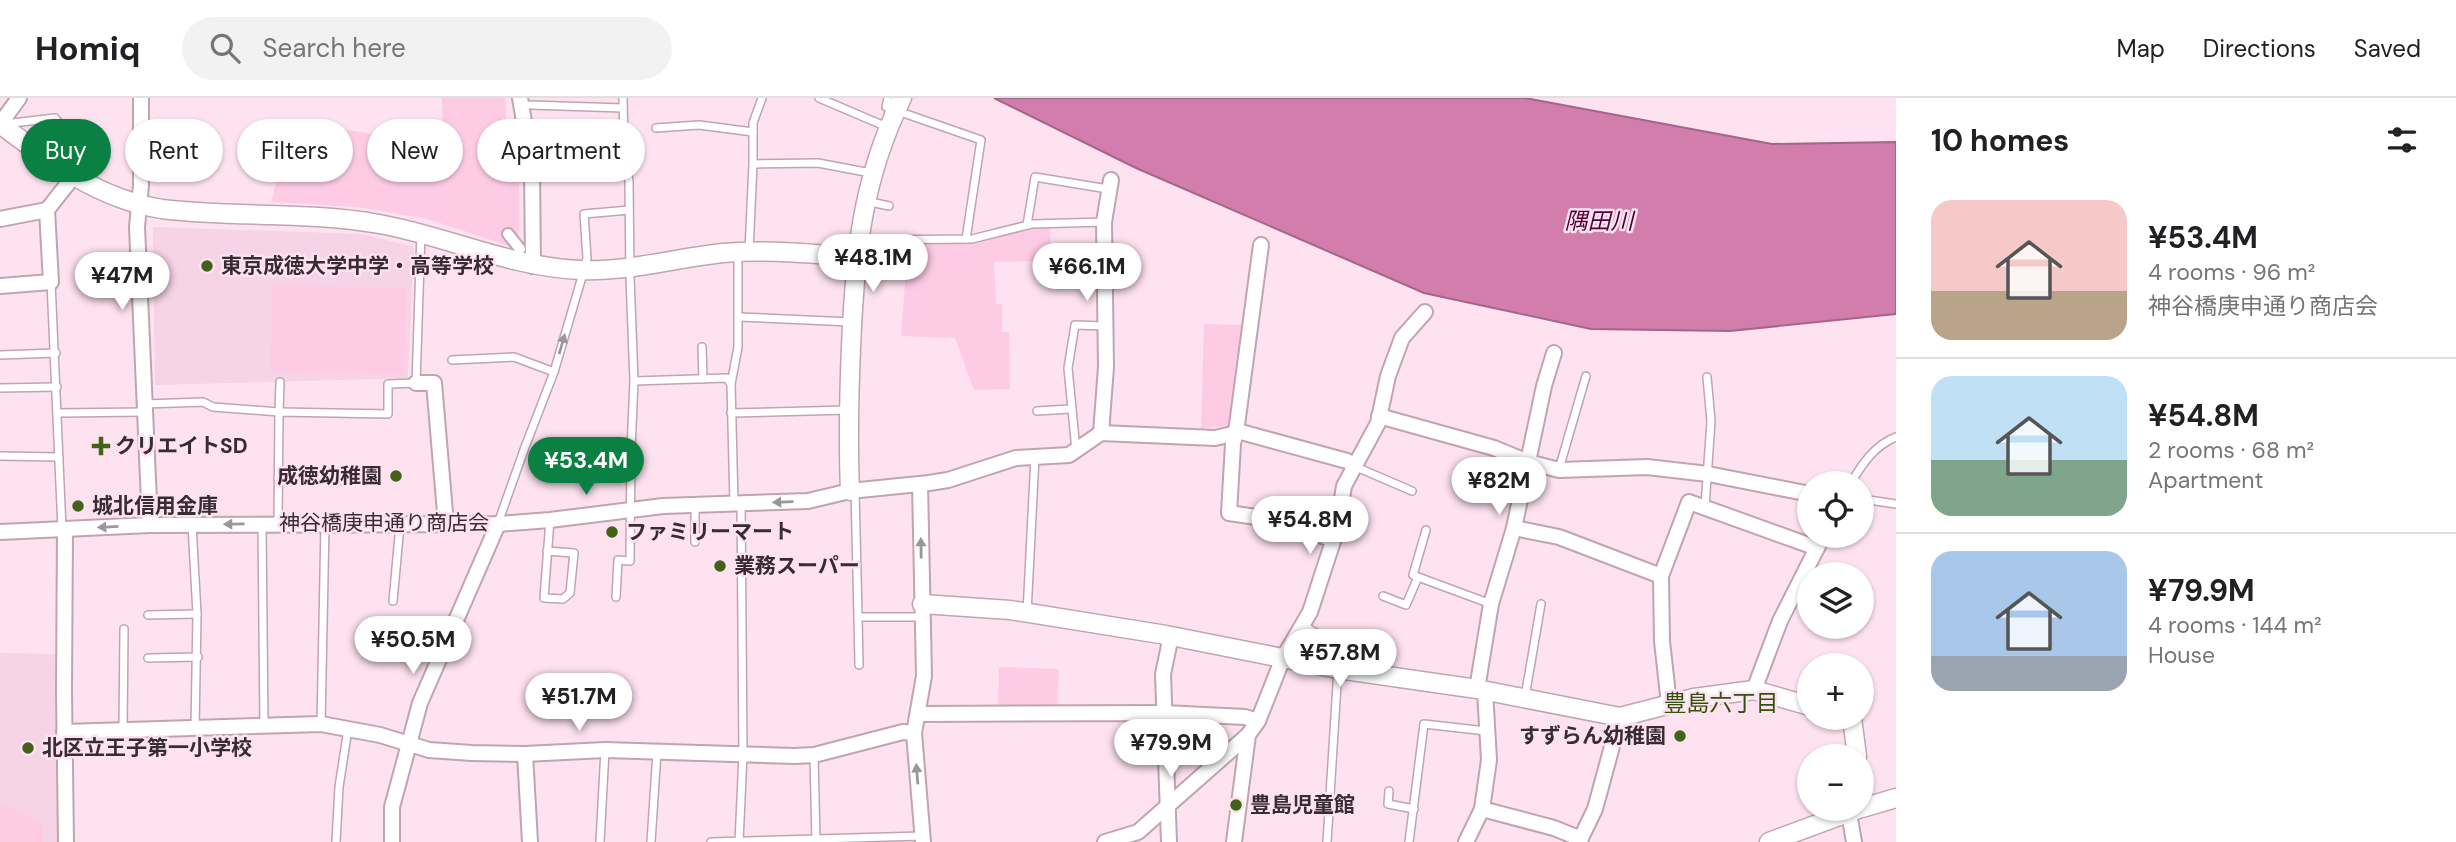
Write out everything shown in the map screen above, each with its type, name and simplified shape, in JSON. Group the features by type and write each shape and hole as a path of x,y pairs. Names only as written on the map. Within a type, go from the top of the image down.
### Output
{"street":[{"path":"19,98 0,124 21,139"},
{"path":"141,98 138,277 150,525"},
{"path":"853,491 849,410 857,248 872,173 895,102"},
{"path":"0,219 47,210 79,182"},
{"path":"82,182 139,206 185,212 347,219 421,232 533,266 584,270 631,267 743,252 857,248"},
{"path":"532,182 533,266"},
{"path":"1101,433 1105,326 1104,222 1110,184"},
{"path":"0,286 51,282 47,210"},
{"path":"508,234 520,249"},
{"path":"1261,245 1235,433 1229,513 1283,521 1333,540"},
{"path":"1105,842 1139,832 1248,735 1258,721 1283,658 1310,612 1333,540 1345,486 1379,416 1388,376 1402,338 1425,312"},
{"path":"1466,842 1482,809 1489,760 1481,690 1491,604 1514,528 1544,386 1554,353"},
{"path":"416,383 434,383 446,524"},
{"path":"1379,416 1494,448 1528,462 1559,470 1647,467 1708,474 1797,491"},
{"path":"1076,450 1101,433 1215,438 1241,432 1354,465"},
{"name":"神谷橋庚申通り商店会","path":"0,532 192,524 498,523 550,520 631,509 808,501 853,491 948,480 1016,458 1069,454 1076,450"},
{"path":"920,484 924,676 914,733 923,839"},
{"path":"1669,704 1662,641 1661,576 1689,502 1797,535"},
{"path":"392,842 392,807 420,703 498,523"},
{"path":"1514,528 1559,537 1661,576"},
{"path":"64,529 66,842"},
{"path":"1754,690 1780,621 1817,548"},
{"path":"923,610 1027,613 1171,636 1338,669 1481,690 1620,717 1694,698 1754,690 1797,702"},
{"path":"1169,842 1163,674 1171,636"},
{"path":"918,714 1164,713 1245,717 1258,721"},
{"path":"1482,809 1554,828 1580,841 1595,809 1620,717"},
{"path":"64,732 321,724 410,743 429,750 526,754 605,750 743,755 814,755 903,732 914,733"},
{"path":"1234,842 1248,735"},
{"path":"526,754 530,842"},
{"path":"1874,804 1896,798"},
{"path":"1769,842 1825,821"},
{"path":"1854,842 1858,821"}],"lane":[{"path":"623,98 623,119"},
{"path":"739,842 743,755 737,503 731,384 738,347 743,252 753,164 752,123 762,98"},
{"path":"823,99 887,127"},
{"path":"525,102 623,108"},
{"path":"895,102 981,140 966,239"},
{"path":"0,124 21,122"},
{"path":"656,128 699,125 753,132"},
{"path":"753,164 818,163 872,173"},
{"path":"1027,225 1035,177 1110,184"},
{"path":"616,597 618,560 630,561 634,381 629,182"},
{"path":"865,201 889,206"},
{"path":"498,523 554,372 584,270 587,258 584,214 629,210"},
{"path":"857,248 966,239 1027,225 1104,222"},
{"path":"58,413 203,402 213,407 279,412 388,414 388,384 416,383 421,232"},
{"path":"51,282 64,529"},
{"path":"739,317 852,322"},
{"path":"1076,450 1068,368 1075,325 1105,326"},
{"path":"702,347 703,379"},
{"path":"0,355 56,353"},
{"path":"452,360 514,357 554,372"},
{"path":"1559,470 1587,376"},
{"path":"1705,507 1711,421 1707,377"},
{"path":"634,381 727,378 731,384"},
{"path":"278,523 280,382"},
{"path":"0,388 57,387"},
{"path":"1037,411 1070,409"},
{"path":"731,413 849,410"},
{"path":"1860,471 1883,443 1896,437"},
{"path":"0,456 59,457"},
{"path":"1027,613 1035,457"},
{"path":"1354,465 1412,491"},
{"path":"278,478 347,481"},
{"path":"853,491 859,665"},
{"path":"1874,501 1896,504"},
{"path":"695,505 695,542"},
{"path":"547,551 575,553 570,593 563,599 544,598 547,551 550,520"},
{"path":"261,523 264,727"},
{"path":"192,524 198,657 195,729"},
{"path":"321,724 325,524"},
{"path":"393,601 400,524"},
{"path":"1426,530 1413,575 1491,604"},
{"path":"1383,596 1406,605 1418,577"},
{"path":"1525,699 1541,604"},
{"path":"858,617 923,610"},
{"path":"148,615 197,614"},
{"path":"1303,625 1364,662 1368,673"},
{"path":"123,730 124,629"},
{"path":"148,658 198,657"},
{"path":"1327,842 1338,669"},
{"path":"1409,842 1424,724 1486,731"},
{"path":"336,842 339,787 348,729"},
{"path":"600,842 605,750"},
{"path":"651,842 657,752"},
{"path":"814,755 816,840"},
{"path":"1389,790 1388,804 1415,808"},
{"path":"711,842 923,839"}],"shaded area":[{"path":"442,98 505,98 506,119 477,119 477,182 519,182 519,238 509,246 428,219 357,207 271,202 276,182 353,182 353,131 367,133 367,182 463,182 463,119 442,119"},
{"path":"153,227 363,234 414,247 408,378 155,385"},
{"path":"1050,227 1051,261 994,262 996,304 1002,304 1002,332 1009,332 1010,389 974,390 955,338 901,336 908,243 973,243 1022,230"},
{"path":"273,285 407,289 404,375 270,371"},
{"path":"1204,324 1243,325 1227,426 1201,428"},
{"name":"北区立王子第一小学校","path":"0,653 55,654 58,842 0,842"},
{"path":"999,667 1059,669 1057,709 998,709"},
{"path":"0,803 42,821 42,842 0,842"}],"water":[{"name":"隅田川","path":"994,98 1525,98 1772,144 1896,142 1896,314 1730,331 1591,329 1424,293 1136,168"}],"place":[{"name":"東京成徳大学中学・高等学校","path":"207,266"},
{"name":"クリエイトSD","path":"101,446"},
{"name":"成徳幼稚園","path":"396,476"},
{"name":"城北信用金庫","path":"78,506"},
{"name":"ファミリーマート","path":"612,532"},
{"name":"業務スーパー","path":"720,566"},
{"name":"すずらん幼稚園","path":"1680,736"},
{"name":"北区立王子第一小学校","path":"28,748"},
{"name":"豊島児童館","path":"1236,805"}],"district":[{"name":"豊島六丁目","path":"1721,703"}]}
